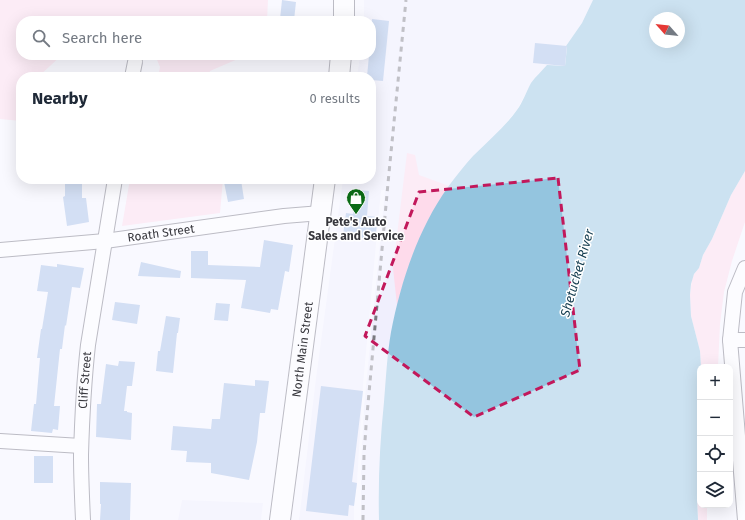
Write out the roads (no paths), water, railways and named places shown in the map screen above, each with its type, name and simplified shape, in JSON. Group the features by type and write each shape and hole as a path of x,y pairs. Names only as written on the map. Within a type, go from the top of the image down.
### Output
{"main road":[{"path":"344,0 344,16"},
{"path":"339,72 341,60"},
{"name":"North Main Street","path":"280,520 324,184"}],"street":[{"path":"133,72 135,62"},
{"name":"Cliff Street","path":"83,520 82,446 88,345 115,184"},
{"name":"Roath Street","path":"0,250 105,241 284,216 321,213"},
{"path":"745,268 735,292 730,340 745,520"},
{"path":"730,340 745,340"},
{"path":"0,441 82,446"}],"water":[{"name":"Shetucket River","path":"593,0 745,0 745,171 731,195 712,239 703,255 699,268 694,274 690,295 691,316 700,351 701,364 697,364 698,520 379,520 380,446 391,332 400,294 419,238 437,203 448,187 473,156 502,128 512,116 519,107 535,78 547,65 565,66 566,46 582,23"}],"railway":[{"path":"363,520 366,426 406,0"}],"place":[{"name":"Pete's Auto Sales and Service","path":"356,215"}]}
